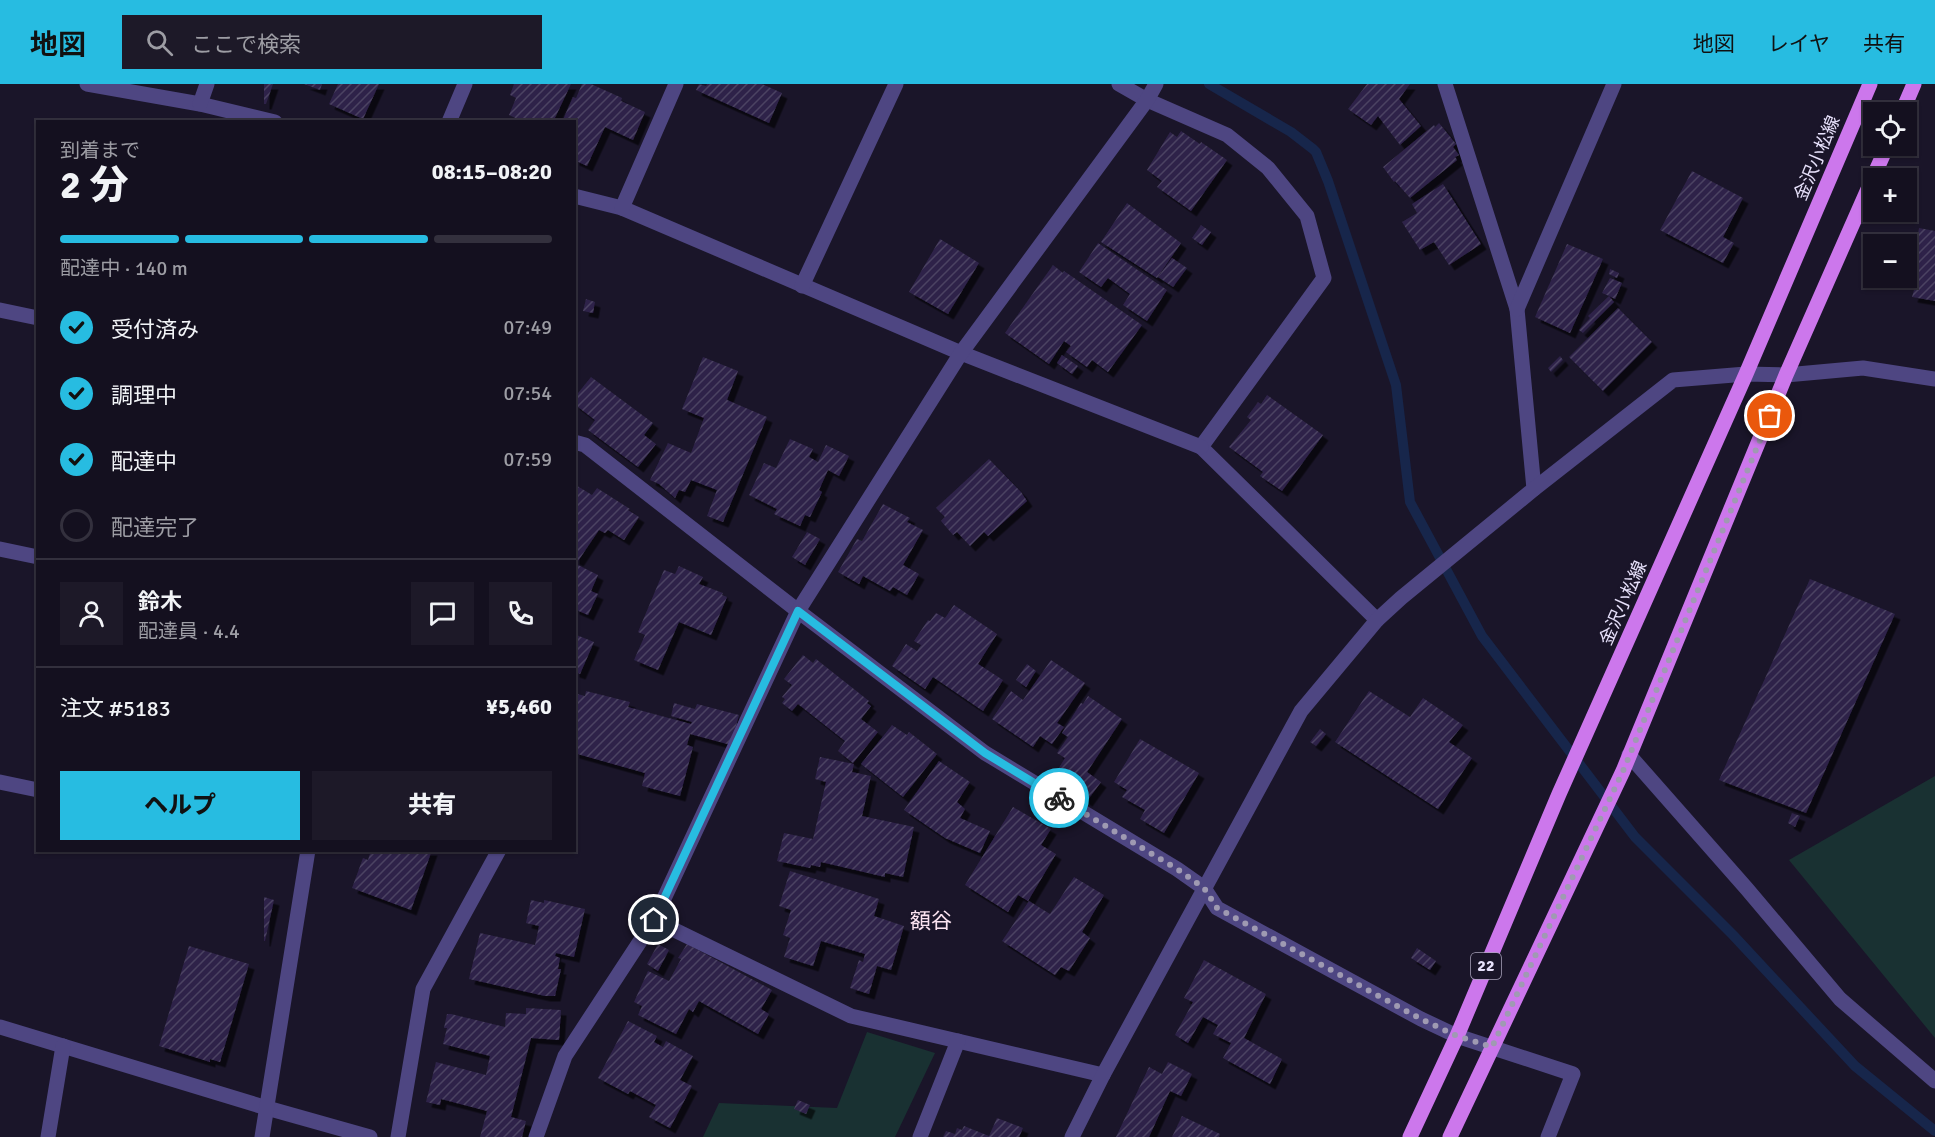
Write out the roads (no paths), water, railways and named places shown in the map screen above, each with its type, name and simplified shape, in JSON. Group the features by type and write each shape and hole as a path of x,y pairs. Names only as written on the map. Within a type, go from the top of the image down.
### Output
{"main road":[{"name":"金沢小松線","path":"1410,1137 1457,1036 1559,794 1746,374 1870,84"},
{"path":"1906,102 1914,84"},
{"name":"22","path":"1450,1137 1623,771 1786,375 1883,156"}],"street":[{"path":"87,84 200,104 267,120"},
{"path":"200,104 207,84"},
{"path":"450,120 465,84"},
{"path":"622,208 676,84"},
{"path":"802,286 896,84"},
{"path":"1119,84 1147,100 1227,135 1268,168 1307,216 1324,278 1201,447"},
{"path":"536,1137 566,1056 654,920 798,611 961,353 1147,100 1156,84"},
{"path":"1445,84 1516,309 1534,489"},
{"path":"1516,309 1614,84"},
{"path":"576,196 622,208 961,353 1201,447 1377,620"},
{"path":"0,310 36,318"},
{"path":"1072,1137 1103,1075 1302,711 1377,620 1401,598 1534,489 1673,380 1746,374 1786,375 1863,368 1935,378"},
{"path":"576,443 585,445 985,753 1177,869 1204,888 1217,908 1421,1019 1457,1036 1573,1074 1548,1137"},
{"path":"0,549 36,557"},
{"path":"1629,756 1740,880 1840,999 1935,1081"},
{"path":"0,782 36,790"},
{"path":"262,1137 308,852"},
{"path":"398,1137 423,989 499,852"},
{"path":"654,920 851,1016 1103,1075"},
{"path":"0,1027 370,1137"},
{"path":"920,1137 958,1041"},
{"path":"48,1137 63,1046"}],"waterway":[{"path":"1209,84 1291,132 1316,152 1328,181 1396,385 1410,502 1482,636 1635,837 1733,935 1855,1066 1935,1131"}],"district":[{"name":"額谷","path":"931,921"}]}
